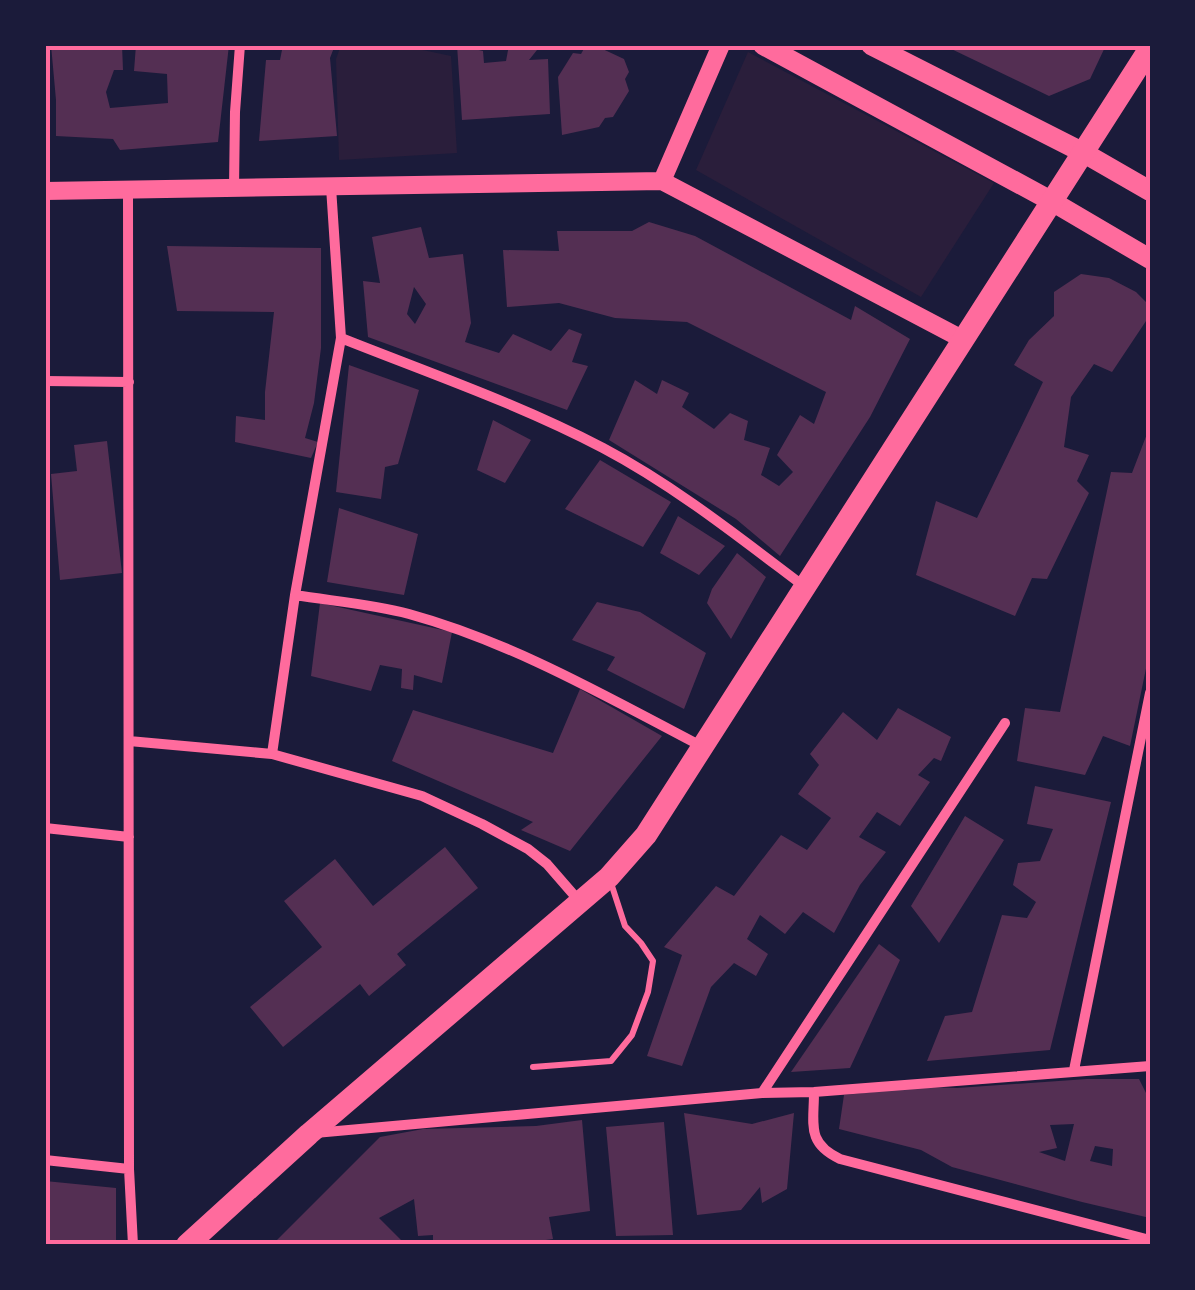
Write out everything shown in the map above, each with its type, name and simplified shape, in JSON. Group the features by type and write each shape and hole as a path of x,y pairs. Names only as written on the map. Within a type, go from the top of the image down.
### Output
{"main road":[{"path":"764,45 1150,259"},
{"path":"871,45 1084,153 1150,191"},
{"path":"191,1242 309,1134 610,877 655,823 1150,48"}],"street":[{"path":"234,188 234,112 240,45"},
{"path":"662,181 720,45"},
{"path":"45,192 662,181 964,340"},
{"path":"272,754 294,595 341,338 331,187"},
{"path":"128,190 129,1169 133,1245"},
{"path":"341,338 533,414 606,450 704,510 806,588"},
{"path":"45,381 128,382"},
{"path":"294,595 405,612 486,638 704,747"},
{"path":"1074,1070 1150,693"},
{"path":"762,1092 1006,723"},
{"path":"129,742 272,754 422,796 528,849 548,864 580,902"},
{"path":"45,828 129,836"},
{"path":"309,1134 762,1092 814,1092 1150,1066"},
{"path":"814,1092 814,1132 818,1145 840,1160 1150,1240"},
{"path":"45,1160 129,1169"}],"lane":[{"path":"533,1066 611,1061 632,1036 648,992 653,961 625,926 610,877"}],"shaded area":[{"path":"341,45 399,45 451,56 457,153 339,160 336,59"},
{"path":"748,52 994,183 921,297 696,170"}],"building":[{"path":"51,45 122,45 123,70 114,70 106,92 110,108 168,103 167,74 134,71 136,45 170,49 169,45 229,45 218,142 120,150 113,139 56,136"},
{"path":"283,45 335,45 330,58 337,136 259,141 266,60 280,60"},
{"path":"457,45 483,51 484,63 506,61 509,45 541,45 529,60 548,59 550,114 462,120"},
{"path":"586,45 624,59 629,91 613,117 605,118 599,127 562,135 558,77 573,53 581,54"},
{"path":"943,45 1106,45 1090,79 1049,96"},
{"path":"649,222 695,236 851,320 855,306 910,339 870,417 780,556 736,519 609,440 635,380 657,394 662,380 689,393 682,407 714,429 730,413 748,421 744,440 770,448 761,475 779,486 793,472 777,455 800,415 814,424 826,392 687,322 615,318 559,303 507,307 503,250 559,251 557,231 632,231"},
{"path":"421,227 429,258 463,254 471,323 465,342 499,353 513,334 551,351 569,329 582,334 572,362 588,366 567,410 368,337 363,281 380,283 372,237","holes":["414,287 426,304 415,324 407,314"]},
{"path":"167,246 321,248 321,348 305,438 318,442 311,458 235,442 236,416 265,420 274,312 177,311"},
{"path":"1081,274 1109,278 1136,292 1150,306 1150,315 1112,372 1094,364 1071,397 1064,447 1089,455 1077,481 1089,493 1047,579 1032,578 1015,616 916,575 936,501 977,518 1043,382 1014,365 1029,340 1054,316 1054,292"},
{"path":"349,365 419,390 398,464 385,467 381,499 336,492"},
{"path":"493,420 531,440 505,483 477,470"},
{"path":"1150,426 1150,649 1130,746 1103,736 1085,775 1017,761 1025,708 1060,712 1111,472 1132,473"},
{"path":"107,441 122,573 60,580 51,474 77,471 74,445"},
{"path":"600,460 671,502 643,547 565,509"},
{"path":"339,508 418,534 404,595 327,582"},
{"path":"678,516 725,546 699,575 660,553"},
{"path":"737,553 766,577 731,639 707,603"},
{"path":"597,602 640,612 706,653 684,709 607,670 615,657 572,640"},
{"path":"320,603 452,632 442,683 414,675 413,690 401,688 402,669 380,665 371,691 311,676"},
{"path":"580,689 662,736 570,851 521,830 533,822 392,761 413,710 553,753"},
{"path":"898,708 951,737 941,761 934,758 918,775 930,782 900,826 877,812 859,837 886,852 860,885 834,933 803,912 785,934 760,915 747,939 768,954 756,976 734,963 711,987 682,1066 647,1056 682,955 664,947 716,886 734,896 781,835 807,850 831,818 798,794 819,765 810,754 843,712 877,740"},
{"path":"1035,786 1111,802 1050,1050 927,1061 945,1016 972,1012 1002,915 1027,918 1036,902 1013,885 1018,863 1040,861 1053,829 1027,824"},
{"path":"965,816 1004,840 939,943 911,906"},
{"path":"445,847 478,888 397,954 406,965 369,996 360,984 283,1047 250,1007 322,947 284,901 335,859 373,906"},
{"path":"879,944 900,960 850,1068 791,1072"},
{"path":"1139,1079 1150,1101 1150,1218 952,1167 921,1150 839,1129 844,1095 924,1087","holes":["1074,1124 1065,1161 1039,1152 1057,1148 1050,1125","1095,1146 1113,1149 1112,1166 1090,1161"]},
{"path":"684,1113 752,1124 794,1113 787,1189 762,1203 760,1187 741,1210 697,1215"},
{"path":"582,1120 590,1211 549,1217 553,1239 509,1245 433,1245 433,1235 418,1236 414,1199 379,1218 406,1245 272,1245 380,1137 423,1129 536,1126"},
{"path":"664,1122 673,1235 616,1236 606,1127"},
{"path":"45,1181 116,1188 116,1245 45,1245"}]}
